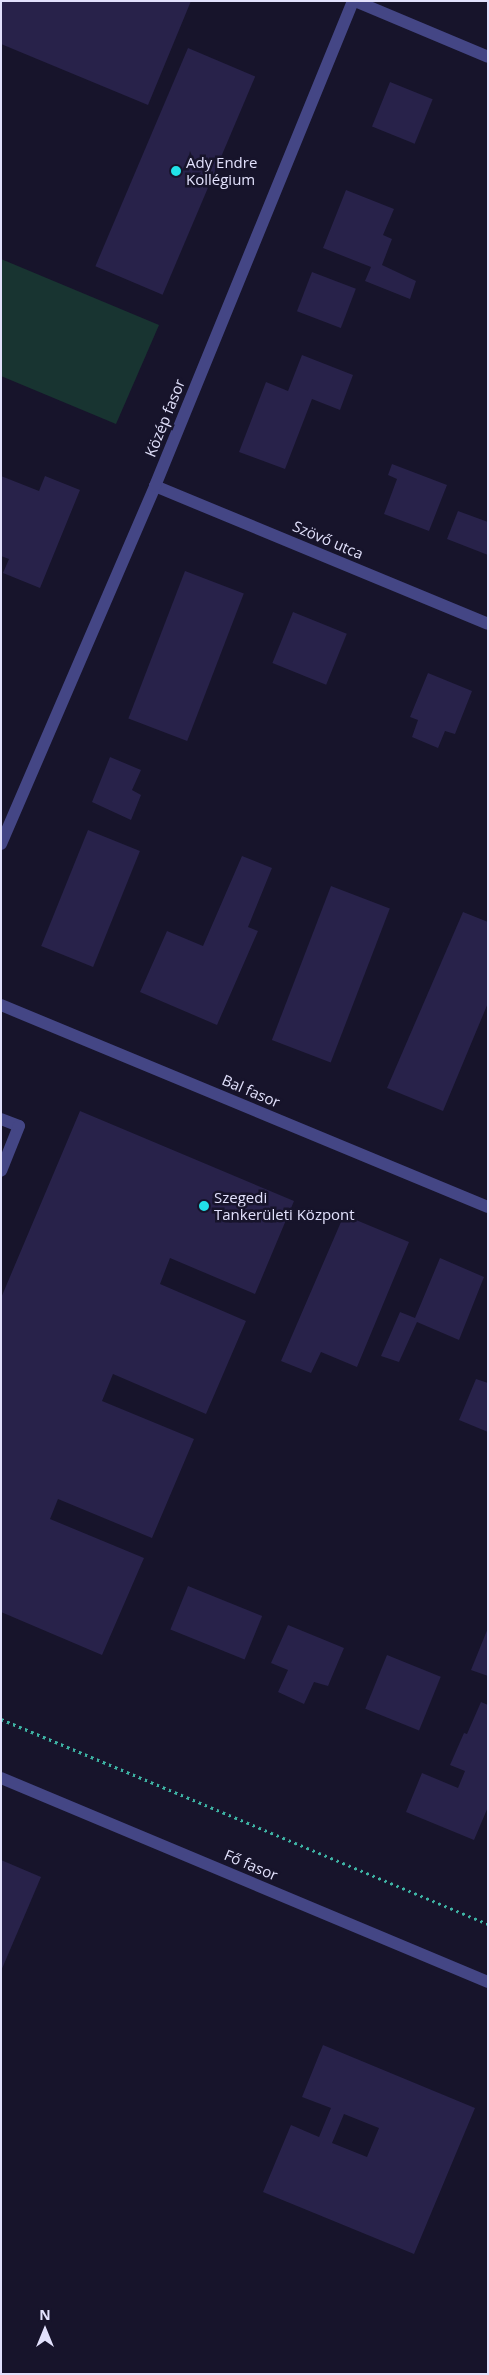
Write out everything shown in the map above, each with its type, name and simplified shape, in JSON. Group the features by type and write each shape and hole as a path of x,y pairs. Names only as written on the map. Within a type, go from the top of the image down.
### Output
{"street":[{"path":"354,1 488,56"},
{"name":"Közép fasor","path":"1,844 155,486 354,1"},
{"name":"Szövő utca","path":"155,486 488,624"},
{"name":"Bal fasor","path":"1,1005 488,1208"},
{"path":"1,1119 19,1126 1,1171"},
{"name":"Fő fasor","path":"1,1778 488,1982"}],"path":[{"path":"1,1719 488,1924"}],"green space":[{"path":"1,259 159,325 116,424 1,376"}],"building":[{"path":"1,1 191,1 148,105 1,44"},
{"name":"Ady Endre Kollégium","path":"188,48 255,77 163,295 95,266"},
{"path":"390,82 433,99 415,144 372,127"},
{"path":"346,190 394,209 383,235 392,239 382,265 416,281 410,299 365,281 371,267 323,248"},
{"path":"312,272 356,289 341,328 297,311"},
{"path":"302,355 353,375 340,410 312,399 285,469 239,452 266,382 288,391"},
{"path":"392,464 447,485 429,531 384,514 397,479 388,475"},
{"path":"1,476 39,491 45,476 80,490 40,588 3,573 9,559 1,556"},
{"path":"458,511 488,522 488,555 447,539"},
{"path":"185,571 244,594 187,741 128,719"},
{"path":"293,612 347,634 326,685 272,663"},
{"path":"428,673 472,691 455,734 445,731 438,748 412,737 418,720 410,717"},
{"path":"110,757 141,770 132,790 141,795 131,820 92,802"},
{"path":"88,830 140,851 93,967 41,946"},
{"path":"242,856 272,868 248,927 258,931 217,1025 140,992 167,931 203,946"},
{"path":"331,886 390,909 331,1063 272,1040"},
{"path":"463,912 488,922 488,1003 443,1111 387,1088"},
{"path":"80,1111 294,1201 255,1294 170,1258 160,1284 246,1321 206,1414 113,1374 102,1401 194,1439 152,1538 58,1499 50,1519 144,1558 102,1655 1,1612 1,1298"},
{"path":"344,1215 409,1242 357,1367 321,1352 311,1373 281,1361"},
{"path":"440,1258 484,1277 459,1340 417,1322 399,1362 381,1356 400,1312 415,1318"},
{"path":"476,1379 488,1383 488,1432 459,1420"},
{"path":"188,1586 262,1616 245,1660 170,1630"},
{"path":"288,1625 344,1648 328,1686 314,1682 304,1704 278,1692 288,1670 271,1663"},
{"path":"488,1628 488,1676 471,1670"},
{"path":"387,1655 441,1677 419,1731 365,1709"},
{"path":"481,1702 488,1705 488,1807 474,1840 406,1812 422,1773 458,1788 465,1771 450,1765 464,1733 467,1734"},
{"path":"1,1860 41,1877 1,1971"},
{"path":"323,2045 475,2108 414,2254 263,2192 291,2125 319,2137 331,2108 302,2097","holes":["344,2114 379,2128 367,2157 332,2143"]}],"place":[{"name":"Ady Endre Kollégium","path":"176,171"},
{"name":"Szegedi Tankerületi Központ","path":"204,1206"}]}
